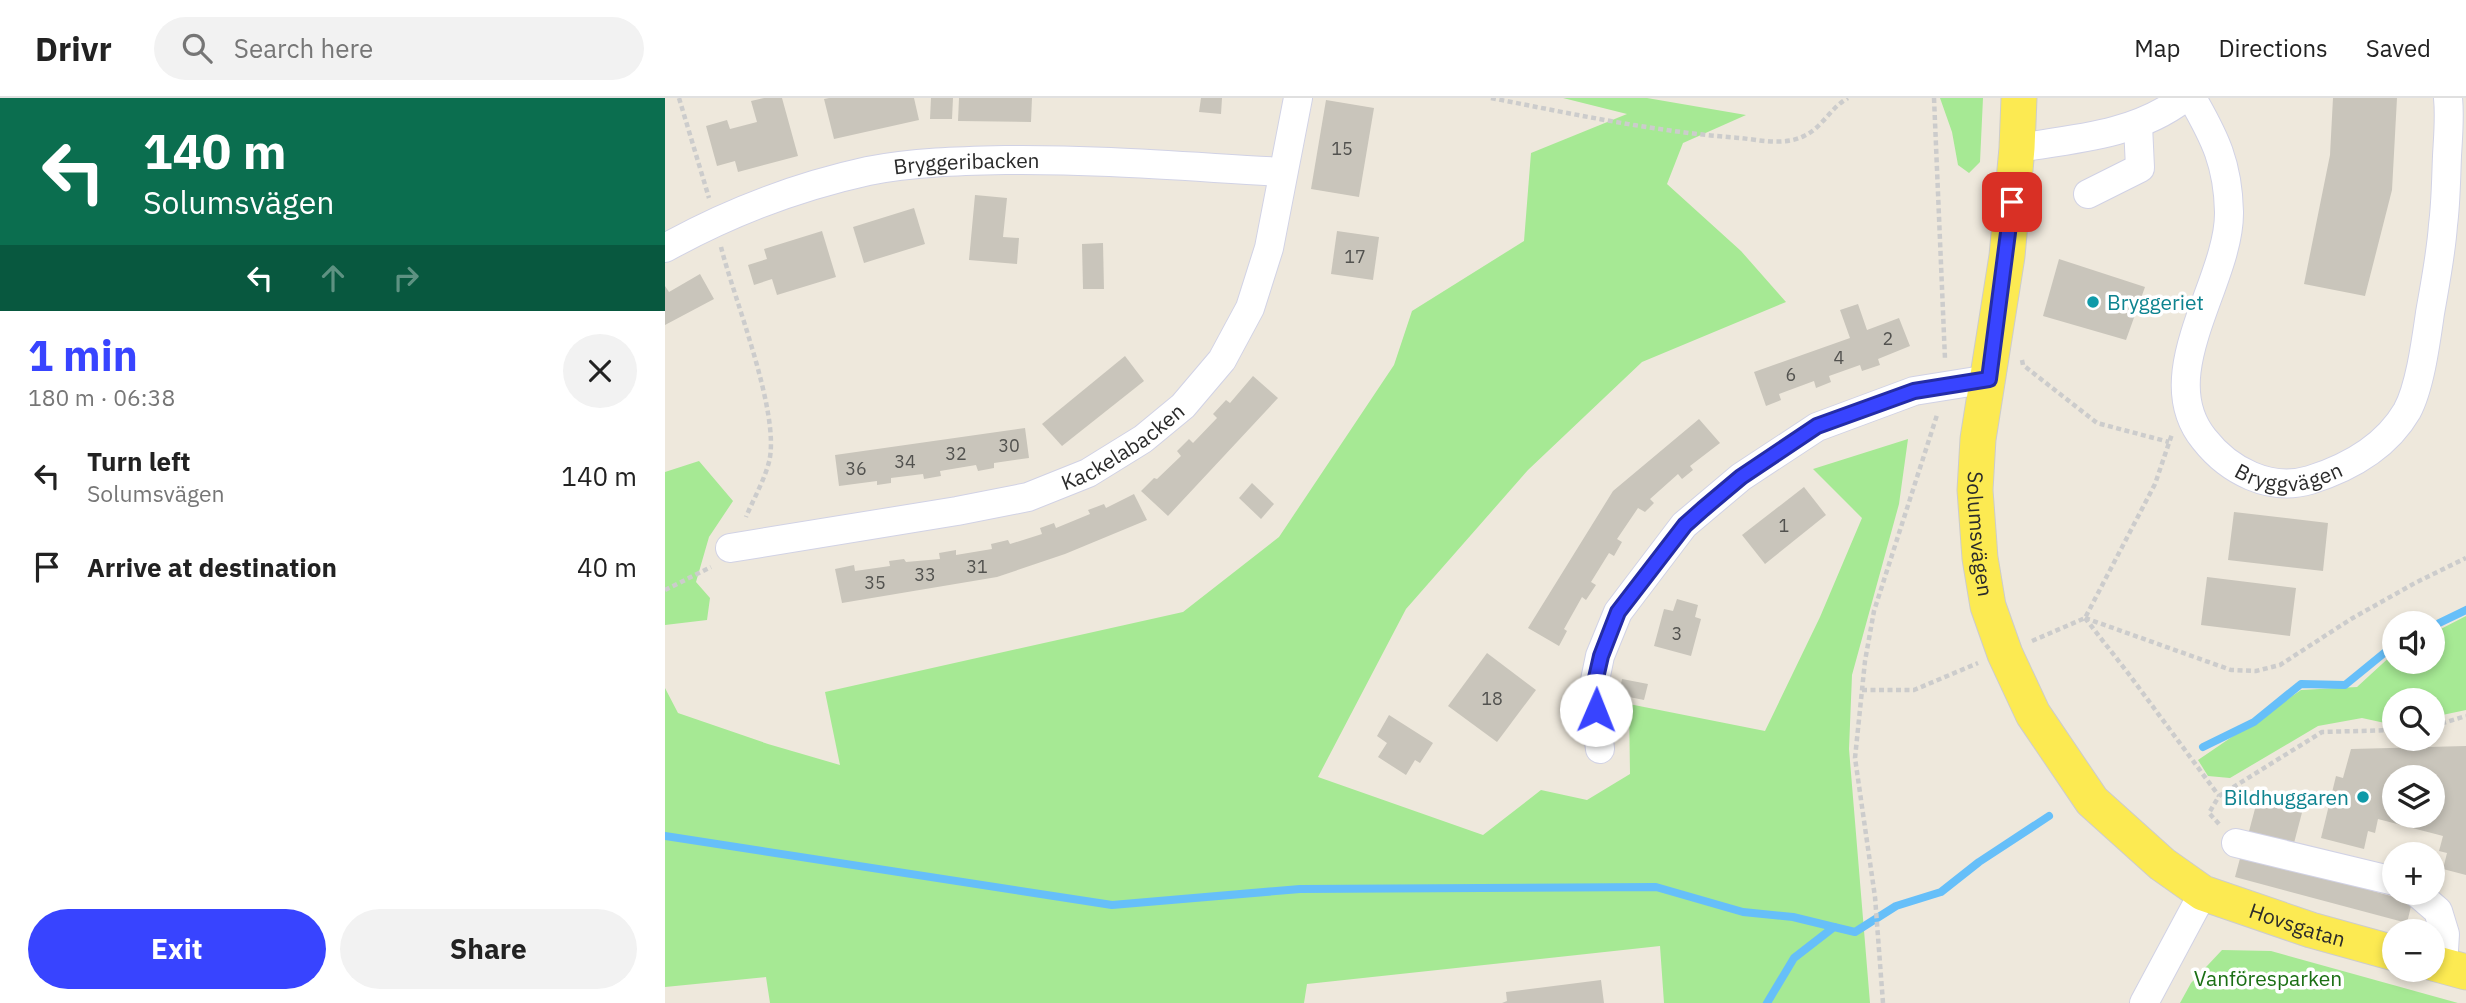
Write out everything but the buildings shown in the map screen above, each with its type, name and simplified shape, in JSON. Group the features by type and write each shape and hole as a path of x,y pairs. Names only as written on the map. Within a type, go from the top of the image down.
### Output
{"main road":[{"name":"Solumsvägen","path":"2019,98 2007,256 1978,439 1975,490 1980,558 1988,606 2005,654 2033,713 2092,801 2153,857 2203,893"},
{"name":"Hovsgatan","path":"2203,893 2311,930 2382,950"}],"street":[{"name":"Kackelabacken","path":"730,548 1028,497 1088,473 1143,439 1183,406 1223,360 1250,308 1269,248 1298,98"},
{"path":"2017,148 2098,136 2139,125 2184,98"},
{"name":"Bryggvägen","path":"2192,98 2221,153 2229,211 2223,253 2188,357 2187,398 2192,418 2202,437 2224,461 2252,477 2279,484 2303,482 2358,460 2382,441 2407,410 2423,360 2443,225 2448,98"},
{"path":"2088,194 2140,168 2139,125"},
{"name":"Bryggeribacken","path":"665,248 715,221 799,189 870,171 950,161 1052,160 1283,172"},
{"path":"1601,749 1593,691 1601,656 1618,612 1685,525 1741,477 1817,426 1914,391 1989,379"},
{"path":"2236,843 2382,878"},
{"path":"2144,1003 2203,893"},
{"path":"2431,905 2438,911 2445,933 2447,967"}],"path":[{"path":"665,590 716,564 730,548 741,529 769,461 771,433 757,366 727,272 680,98"},
{"path":"1491,98 1681,134 1783,142 1804,136 1820,124 1838,100 1848,98"},
{"path":"1934,98 1946,372"},
{"path":"2019,354 2023,365 2097,423 2169,442"},
{"path":"1883,1003 1875,897 1855,758 1874,611 1939,410"},
{"path":"2028,642 2085,618 2231,670 2256,671 2280,665 2351,619 2466,558"},
{"path":"2085,618 2219,796 2322,732 2382,730"},
{"path":"1862,690 1915,690 1982,662"},
{"path":"2445,722 2466,716"}],"green space":[{"path":"1563,98 1647,98 1746,115 1683,143 1667,184 1741,251 1786,302 1642,362 1528,470 1406,609 1318,777 1483,835 1541,790 1587,800 1630,774 1629,704 1765,731 1820,617 1862,518 1813,469 1908,439 1899,504 1852,675 1849,749 1870,1003 1664,1003 1660,946 1307,984 1304,1003 770,1003 766,977 665,987 665,688 678,713 840,765 825,692 1183,612 1279,537 1394,365 1412,311 1524,241 1531,153 1627,114"},
{"path":"1940,98 1983,98 1980,162 1969,173 1958,165 1952,132"},
{"path":"699,461 733,501 709,537 696,582 710,598 707,620 665,625 665,472"},
{"path":"2466,616 2466,710 2445,714 2445,688 2382,688 2382,722 2362,718 2318,726 2230,778 2208,776 2198,760 2301,690 2357,687 2382,664 2382,674 2445,674 2445,627"},
{"name":"Vanföresparken","path":"2222,950 2271,951 2458,1003 2180,1003 2191,983"}],"waterway":[{"path":"2445,620 2466,610"},
{"path":"2203,747 2254,722 2301,684 2345,685 2382,655"},
{"path":"1767,1003 1794,958 1834,927 1855,932 1896,906 1941,892 1979,862 2049,816"},
{"path":"665,836 1112,905 1300,889 1656,887 1743,912 1793,917 1834,927"}],"place":[{"name":"Bryggeriet","path":"2093,302"},
{"name":"Bildhuggaren","path":"2363,797"}],"route":[{"path":"1596,710 1593,691 1601,656 1618,612 1650,567 1685,525 1703,509 1741,477 1817,426 1914,391 1989,379 2012,202"}]}
